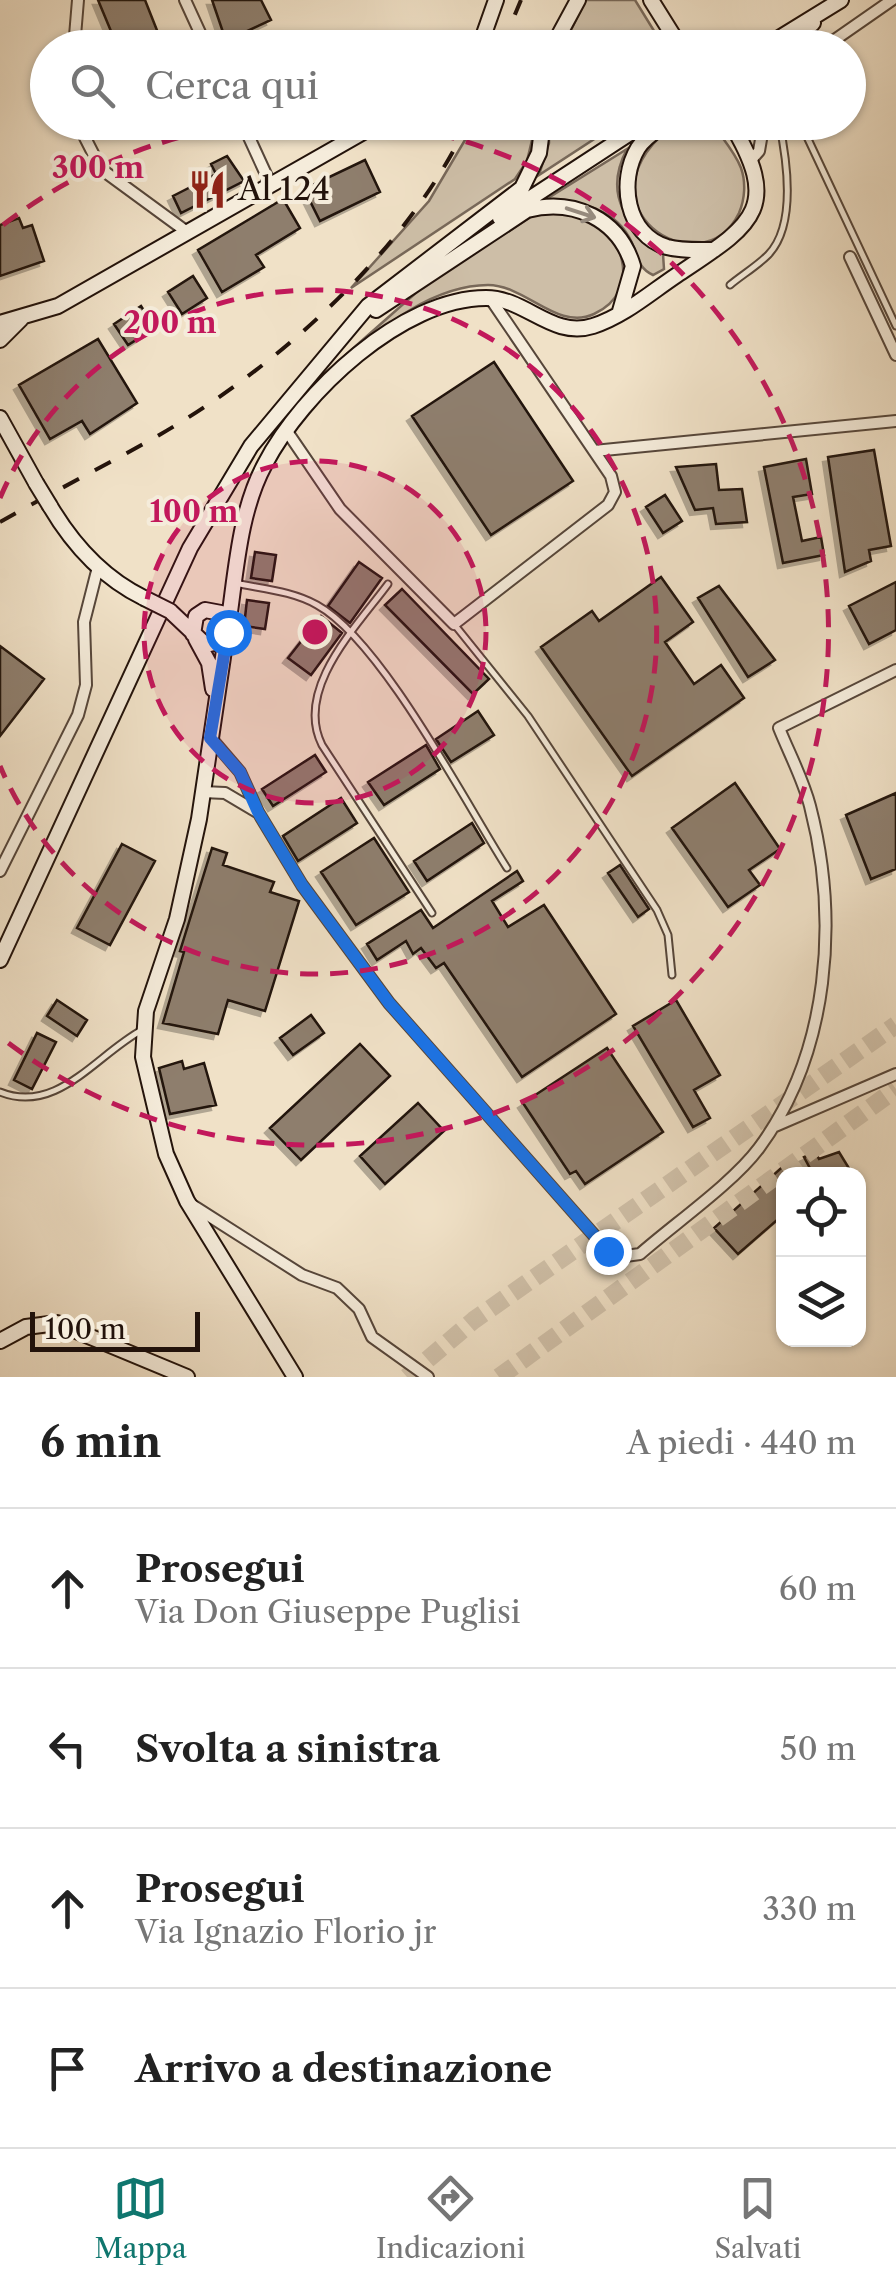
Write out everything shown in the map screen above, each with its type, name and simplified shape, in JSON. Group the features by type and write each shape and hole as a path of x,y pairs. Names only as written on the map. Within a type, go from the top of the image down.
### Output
{"main road":[{"path":"485,30 496,0"},
{"path":"562,30 578,0"},
{"path":"651,0 670,30"},
{"path":"786,30 835,4"},
{"path":"804,30 835,4"},
{"path":"791,30 808,19"},
{"path":"0,323 58,306 349,140"},
{"path":"0,960 190,548 220,493 286,401 368,306 522,188 539,153 541,140"},
{"path":"344,336 459,246 621,140"},
{"path":"648,140 639,148 627,188 636,223 664,246 671,270 665,283"},
{"path":"294,1377 187,1201 166,1154 143,1057 142,1030 177,919 203,792 214,700 254,493 264,466 286,430 348,364 390,332 432,309 456,300 490,298 566,328 583,328 618,315 742,232 753,210 757,188 752,160 740,140"},
{"path":"376,310 503,224 542,206 592,214 615,230 633,266 649,282 665,283"},
{"path":"664,246 714,250"},
{"path":"618,315 628,294 633,266"},
{"path":"0,340 25,316"},
{"path":"0,418 64,530 98,567 144,598 170,610 195,637 209,663 214,700"},
{"path":"195,637 193,622 234,583"},
{"path":"170,610 220,612 227,631"},
{"path":"195,637 212,645 227,631"},
{"path":"0,1341 38,1324 66,1324 187,1377"}],"street":[{"path":"76,30 78,0"},
{"path":"185,0 199,30"},
{"path":"848,30 892,0"},
{"path":"87,140 102,169 187,232"},
{"path":"250,140 270,183"},
{"path":"752,160 761,140"},
{"path":"850,256 896,355"},
{"path":"286,430 340,509 454,624 608,506 615,492 611,476 490,298"},
{"path":"594,451 896,421"},
{"path":"0,871 78,715 86,685 84,622 98,567"},
{"path":"210,738 240,772 258,812 302,885 389,1003 608,1251 618,1256 640,1254 756,1152 772,1128 806,1054 825,956 820,850 809,800 779,728 896,670"},
{"path":"203,792 225,794 258,812"},
{"path":"772,1128 896,1074"},
{"path":"187,1201 302,1275 337,1288 358,1310 372,1337 428,1377"}],"lane":[{"path":"730,285 770,254 782,233 786,211 780,140"},
{"path":"808,140 896,326"},
{"path":"234,583 302,598 352,633 380,667 507,868"},
{"path":"388,584 322,683 315,712 318,736 432,913"},
{"path":"454,624 528,716 657,910 668,935 672,975"},
{"path":"0,1092 24,1100 48,1097 114,1045 142,1030"}],"shaded area":[{"path":"586,0 635,0 654,30 571,30"},
{"path":"465,140 532,140 527,161 515,179 351,288 429,201"},
{"path":"549,140 593,140 539,175"},
{"path":"660,140 724,140 741,168 744,196 739,213 721,235 698,243 674,240 652,228 638,208 635,183 646,154"},
{"path":"627,149 617,181 618,195 639,232 663,254 664,269 653,275 641,265 625,231 607,214 571,202 545,200"},
{"path":"561,212 592,220 616,244 623,275 610,304 594,314 567,317 502,287 465,287 400,316 323,375 427,283 537,213"}],"building":[{"path":"98,0 145,0 157,30 110,30"},
{"path":"212,0 261,0 271,20 250,30 222,30"},
{"path":"227,156 244,181 181,213 173,196 216,174 211,164"},
{"path":"365,160 380,192 320,221 304,189"},
{"path":"283,199 300,228 256,255 264,267 222,292 198,250"},
{"path":"19,218 23,228 32,225 44,261 0,276 0,225"},
{"path":"193,276 207,298 182,314 168,292"},
{"path":"141,306 155,328 128,345 114,324"},
{"path":"98,339 137,403 90,434 82,421 50,439 19,385"},
{"path":"494,362 573,481 491,535 412,416"},
{"path":"874,450 891,546 869,550 871,561 845,572 828,457"},
{"path":"806,459 812,494 793,497 802,541 821,537 824,555 783,563 764,467"},
{"path":"716,464 719,490 742,489 747,522 716,524 713,508 695,510 676,467"},
{"path":"665,495 682,521 663,533 646,507"},
{"path":"255,552 276,555 272,581 251,578"},
{"path":"359,562 382,578 350,623 328,606"},
{"path":"661,577 693,622 665,642 694,684 721,665 744,698 632,776 541,647 592,611 599,621"},
{"path":"896,582 896,630 869,644 849,606"},
{"path":"719,586 775,660 748,677 698,598"},
{"path":"402,589 489,679 473,694 385,605"},
{"path":"247,600 269,603 265,629 244,626"},
{"path":"321,616 342,633 311,675 288,658"},
{"path":"0,646 44,679 0,736"},
{"path":"478,711 494,735 451,762 436,739"},
{"path":"426,745 440,769 384,805 368,782"},
{"path":"315,755 326,772 273,806 262,789"},
{"path":"735,783 780,849 749,870 760,885 728,907 672,828"},
{"path":"896,793 896,869 871,879 846,815"},
{"path":"341,798 357,823 298,861 283,836"},
{"path":"472,823 484,843 427,881 414,861"},
{"path":"374,838 409,892 356,925 321,872"},
{"path":"122,844 155,861 110,945 77,928"},
{"path":"212,848 227,853 223,865 274,882 270,892 299,901 265,1011 228,1000 218,1034 163,1023 184,952 180,951"},
{"path":"620,865 649,909 638,917 608,873"},
{"path":"517,871 523,881 492,901 508,927 544,905 616,1014 522,1077 444,963 436,968 421,948 413,954 406,941 377,960 367,944 421,910 433,928"},
{"path":"57,1000 87,1020 77,1036 47,1016"},
{"path":"676,1000 720,1075 694,1090 710,1118 693,1127 633,1026"},
{"path":"311,1015 324,1033 293,1055 280,1038"},
{"path":"37,1033 56,1042 32,1089 14,1080"},
{"path":"360,1044 390,1076 301,1160 270,1128"},
{"path":"607,1048 663,1132 585,1184 576,1171 570,1174 523,1103"},
{"path":"182,1061 184,1069 204,1063 216,1105 170,1114 159,1068"},
{"path":"418,1103 444,1131 385,1184 360,1156"},
{"path":"815,1152 819,1159 839,1152 848,1167 809,1167 804,1157"},
{"path":"776,1173 776,1221 738,1254 714,1228"}],"tunnel":[{"path":"407,1377 474,1320 896,1025"},
{"path":"499,1377 896,1089"}],"railway":[{"path":"508,30 521,0"},
{"path":"0,522 206,406 295,338 337,300 412,215 458,140"}],"place":[{"name":"Al 124","path":"208,189"}],"route":[{"path":"228,632 210,738 240,772 258,812 302,885 389,1003 608,1251"}]}
